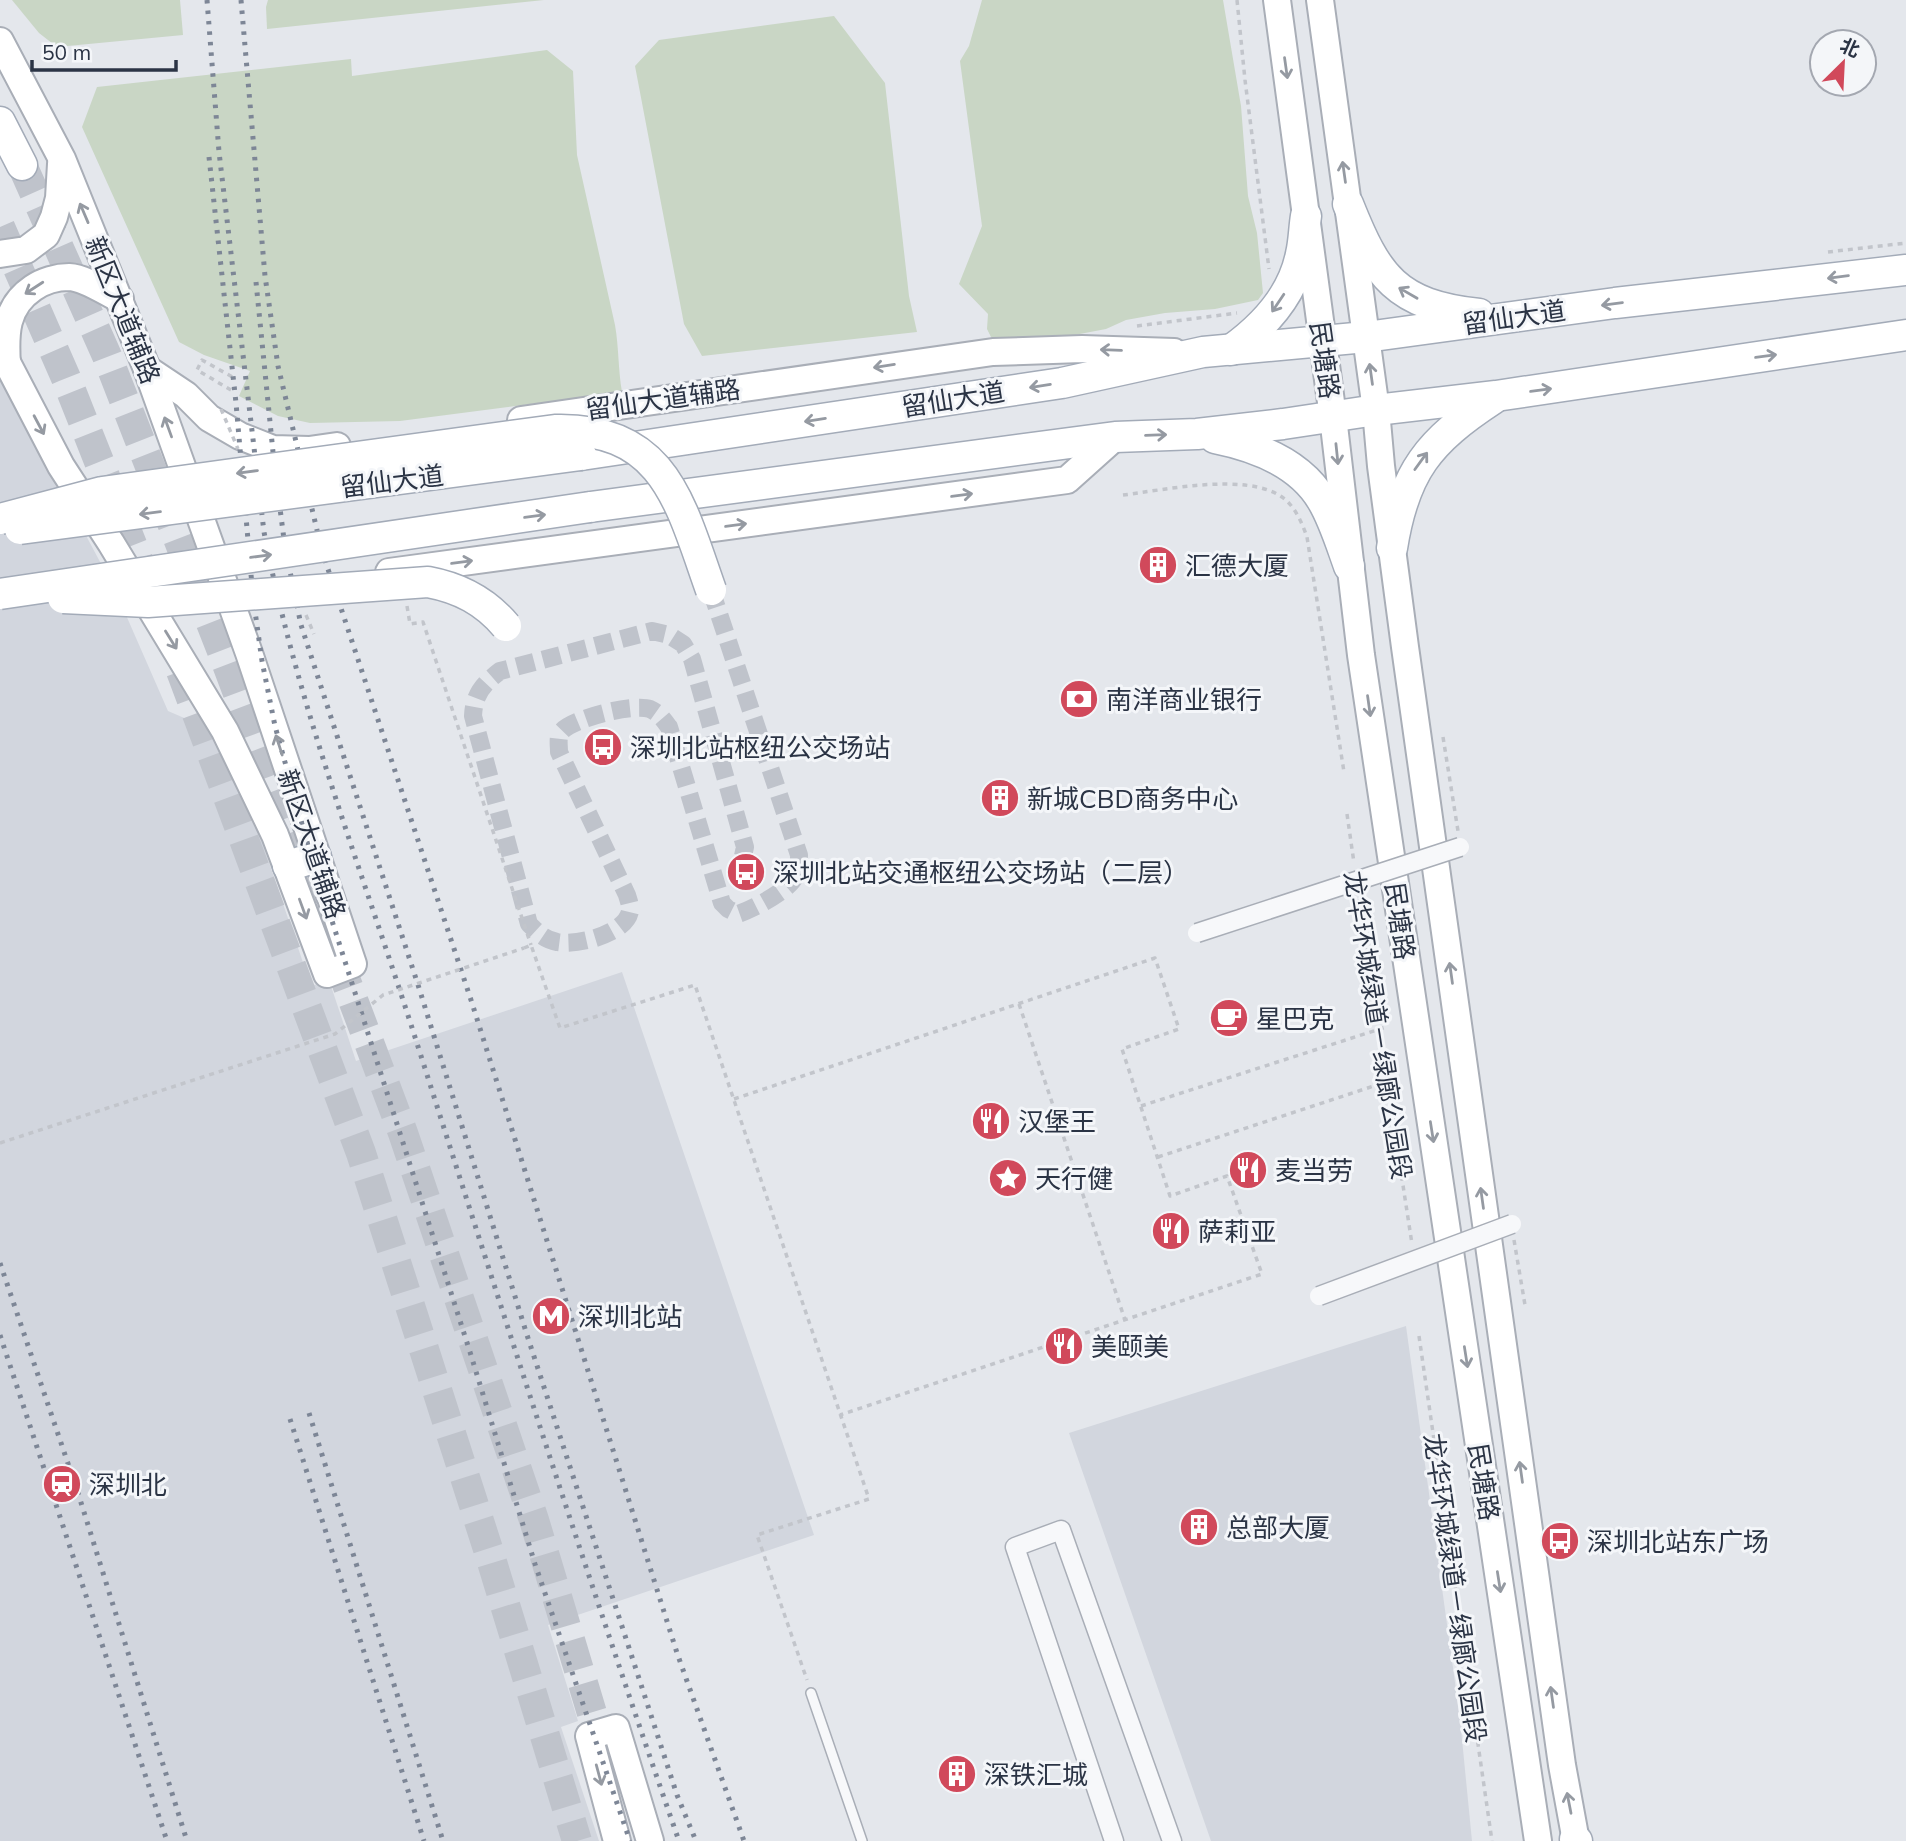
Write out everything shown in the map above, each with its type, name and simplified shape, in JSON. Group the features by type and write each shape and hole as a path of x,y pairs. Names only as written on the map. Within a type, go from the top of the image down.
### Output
{"main road":[{"name":"民塘路","path":"1278,0 1361,654 1538,1841"},
{"name":"民塘路","path":"1320,0 1376,410 1405,647 1562,1765 1576,1840"},
{"name":"新区大道辅路","path":"0,41 62,159 147,369 249,653 353,964 327,974 288,866 261,803 219,719 61,466 3,357"},
{"path":"0,122 22,165"},
{"path":"0,254 26,250 46,235 59,198 62,159"},
{"path":"1348,204 1373,261 1386,278 1402,291 1448,309 1476,314 1521,316"},
{"path":"1217,351 1252,335 1282,299 1301,256 1306,216"},
{"name":"留仙大道","path":"0,532 582,455 1062,383 1217,351 1366,337 1906,270"},
{"path":"3,357 10,313 22,295 43,281 70,277 120,299"},
{"name":"留仙大道","path":"0,595 590,508 1115,437 1197,434 1496,397 1906,335"},
{"name":"留仙大道辅路","path":"147,369 186,395 209,418 240,436 273,449 309,450 993,352 1082,349 1217,351"},
{"path":"1392,548 1402,500 1417,466 1453,427 1496,397"},
{"path":"0,519 102,492 555,430 579,429 599,432 631,445 658,470 679,504 710,590"},
{"path":"1197,434 1231,441 1272,456 1309,482 1322,500 1349,566"},
{"path":"249,653 247,633 255,605 264,595 284,587 1067,481 1115,437"},
{"path":"0,595 148,602 428,582 474,597 506,626"},
{"path":"1361,654 1405,647"},
{"path":"288,866 316,857"},
{"path":"617,1841 589,1736 615,1728 650,1841"},
{"path":"1527,1769 1562,1765"}],"street":[{"path":"1197,933 1460,847"},
{"path":"1319,1296 1512,1224"},
{"path":"1114,1841 1015,1547 1061,1530 1172,1841"}],"lane":[{"path":"811,1693 862,1841"}],"path":[{"path":"1237,0 1269,269"},
{"path":"231,390 197,370 202,360 236,379"},
{"path":"1123,495 1233,484 1262,488 1283,497 1301,521 1307,537 1344,772"},
{"path":"410,624 423,622 560,1028 695,985 869,1499 757,1535 811,1693"},
{"path":"1443,737 1460,847"},
{"name":"龙华环城绿道－绿廊公园段","path":"1346,814 1355,867"},
{"name":"龙华环城绿道－绿廊公园段","path":"1359,894 1413,1251"},
{"path":"0,1143 335,1034 383,995 531,945"},
{"path":"734,1099 1155,958 1176,1020 1179,1030 1122,1049 1170,1196 1227,1176 1262,1274 841,1415"},
{"path":"1019,1004 1125,1320"},
{"path":"1141,1106 1386,1027"},
{"path":"1158,1157 1395,1079"},
{"path":"1512,1224 1525,1305"},
{"name":"龙华环城绿道－绿廊公园段","path":"1419,1336 1492,1841"}],"shaded area":[{"name":"深圳北站","path":"0,374 115,590 168,711 226,736 311,986 329,980 356,1061 622,972 814,1535 548,1625 578,1721 561,1727 599,1841 0,1841"},
{"path":"1406,1326 1460,1719 1472,1841 1211,1841 1069,1433"}],"green space":[{"path":"12,0 180,0 183,35 57,47 39,33"},
{"path":"268,0 544,0 267,29"},
{"path":"982,0 1223,0 1241,106 1248,196 1257,233 1263,293 1258,300 1215,309 1165,313 1126,320 1106,329 1048,340 993,341 987,329 988,314 959,284 982,226 960,61 969,46"},
{"path":"834,16 885,83 909,296 917,332 702,356 684,324 635,66 659,40"},
{"path":"547,50 573,71 577,155 615,325 622,392 400,421 310,423 278,416 239,396 250,371 204,355 179,342 82,127 97,87 351,59 352,76"}],"tunnel":[{"path":"22,165 107,356 227,664 403,1133 534,1520 606,1760"},
{"path":"0,227 66,378 152,595"},
{"path":"711,590 799,855 795,877 778,894 761,904 738,914 722,903 669,727 650,709 631,708 579,721 562,731 559,736 559,752 627,895 630,905 627,919 610,932 588,940 566,943 542,936 529,924 473,716 480,690 500,671 652,631 669,635 683,644 692,659 745,847 743,856"},
{"path":"181,671 361,1153 488,1549 577,1841"}],"railway":[{"path":"207,0 219,152 264,532 294,660 312,723 544,1439 679,1841"},
{"path":"241,0 265,276 278,366 322,551 472,1003 677,1653 744,1841"},
{"path":"209,157 236,403 253,597 275,726 309,849 535,1564 630,1841"},
{"path":"256,282 285,547 301,625 419,988 527,1335 677,1795 696,1841"},
{"path":"0,1263 78,1493 187,1841"},
{"path":"0,1335 167,1841"},
{"path":"309,1413 443,1841"},
{"path":"290,1419 424,1841"}],"place":[{"name":"汇德大厦","path":"1158,565"},
{"name":"南洋商业银行","path":"1079,699"},
{"name":"深圳北站枢纽公交场站","path":"603,747"},
{"name":"新城CBD商务中心","path":"1000,798"},
{"name":"深圳北站交通枢纽公交场站（二层）","path":"746,872"},
{"name":"星巴克","path":"1229,1018"},
{"name":"汉堡王","path":"991,1121"},
{"name":"麦当劳","path":"1248,1170"},
{"name":"天行健","path":"1008,1178"},
{"name":"萨莉亚","path":"1171,1231"},
{"name":"深圳北站","path":"551,1316"},
{"name":"美颐美","path":"1064,1346"},
{"name":"深圳北","path":"62,1484"},
{"name":"总部大厦","path":"1199,1527"},
{"name":"深圳北站东广场","path":"1560,1541"},
{"name":"深铁汇城","path":"957,1774"}]}
